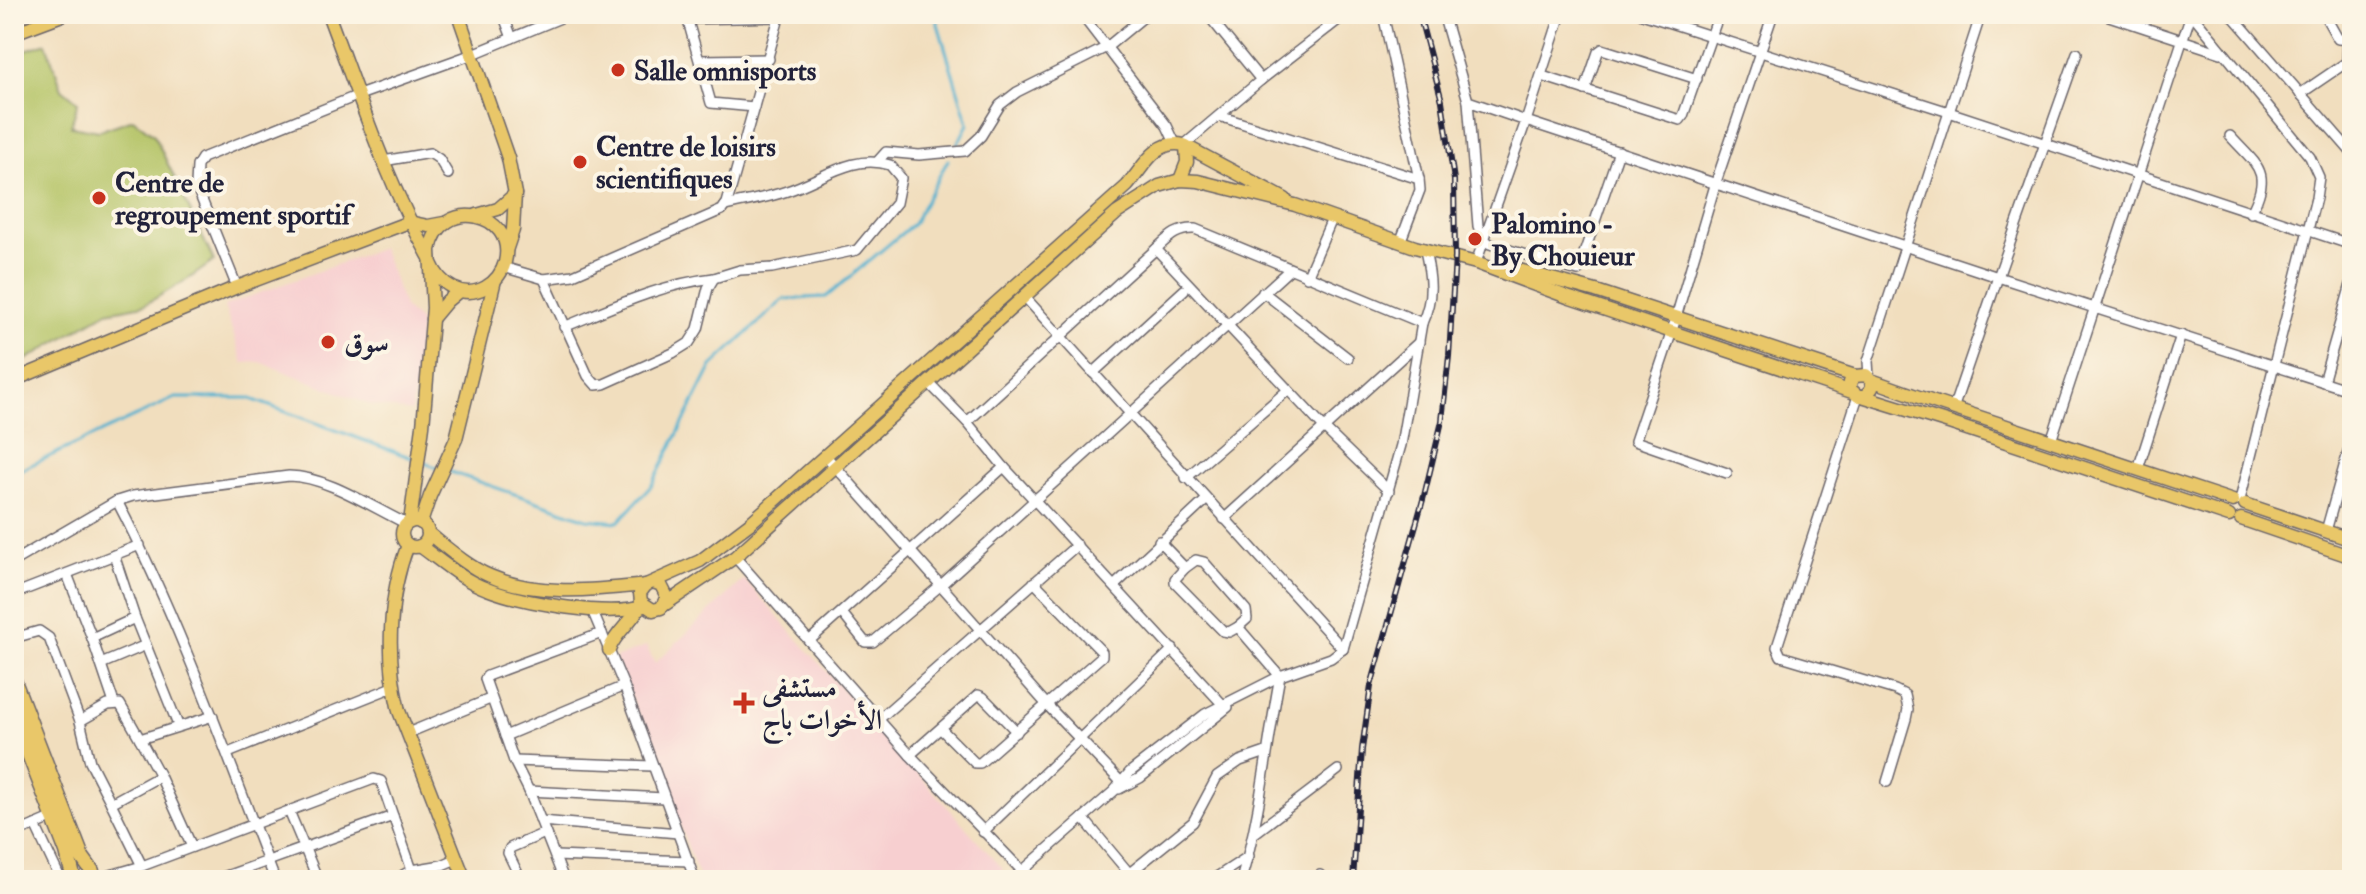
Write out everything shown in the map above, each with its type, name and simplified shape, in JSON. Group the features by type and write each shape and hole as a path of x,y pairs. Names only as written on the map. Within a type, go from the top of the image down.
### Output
{"highway":[{"path":"14,681 80,852 97,876"},
{"path":"14,716 54,817 74,880"},
{"path":"74,880 81,872 97,876"}],"main road":[{"path":"14,33 65,14"},
{"path":"328,14 409,222 444,283 459,291 482,289 495,280"},
{"path":"458,14 508,158 515,194 513,230 503,267 495,280 456,439 416,526 402,535 461,576 485,589 510,596 612,612 641,608 653,610 735,557 830,461 1116,196 1164,145 1181,145 1295,205"},
{"path":"1180,180 1187,162 1181,145"},
{"path":"1152,156 1153,172 1159,186"},
{"path":"609,650 613,638 641,608 640,598 649,584 719,549 928,382 1117,213 1159,186 1180,180 1198,181 1295,205 1425,250 1572,292 1676,317 2352,540"},
{"path":"14,380 237,287 409,222 428,226 458,216 498,209 515,194"},
{"path":"473,215 496,227 506,250"},
{"path":"444,223 431,243 432,319 423,426 411,504 416,526 426,541 414,545 401,563 391,635 393,687 465,880"},
{"path":"1401,240 1426,241 1478,257 1672,331 1857,395 2352,557"},
{"path":"432,319 441,306 459,291"},
{"path":"1857,395 1850,382 1863,377"},
{"path":"1857,395 1871,391 1863,377"},
{"path":"2235,518 2228,508 2239,502"},
{"path":"416,526 490,576 526,586 570,590 649,584 664,588 667,597 664,605"}],"street":[{"path":"503,14 512,38"},
{"path":"237,287 196,185 195,175 202,158 570,14"},
{"path":"1081,14 1181,145 1346,14"},
{"path":"877,162 886,152 919,155 965,151 981,136 1000,105 1017,92 1107,47 1147,14"},
{"path":"1207,14 1261,80"},
{"path":"1319,14 1329,27"},
{"path":"1383,14 1420,190 1401,240"},
{"path":"1443,14 1468,101 1478,226 1484,239 1490,244 1578,271"},
{"path":"1478,257 1561,14"},
{"path":"1642,14 2352,245"},
{"path":"1542,76 1678,120 1683,116 1719,14"},
{"path":"1727,473 1635,441 1672,331 1716,182 1773,14"},
{"path":"1863,377 1981,14"},
{"path":"2103,14 2223,54"},
{"path":"2051,441 2192,14"},
{"path":"2192,14 2310,157 2319,186 2239,502"},
{"path":"2231,14 2352,153"},
{"path":"2300,94 2347,62 2350,40 2338,39 2324,14"},
{"path":"725,206 769,59 780,16 687,17 711,103 754,107"},
{"path":"1585,90 1598,52 1602,49 1697,79"},
{"path":"1953,409 2077,53"},
{"path":"700,60 769,59"},
{"path":"1468,101 2352,391"},
{"path":"1219,116 1419,179"},
{"path":"2230,136 2262,176 2260,196 2251,213"},
{"path":"1572,292 1619,151"},
{"path":"383,161 430,153 439,159 448,174"},
{"path":"503,267 544,279 573,275 714,215 725,206 787,191 852,164 877,162 895,168 901,178 896,203 857,250 772,268 740,270 657,290 564,327"},
{"path":"1307,277 1332,219"},
{"path":"967,422 1177,231 1195,229 1422,323"},
{"path":"1156,249 1325,429 1389,491"},
{"path":"1012,880 1123,784 1162,745 1205,714 1280,676 1331,658 1343,649 1389,491 1409,409 1422,323 1430,305 1432,287 1425,250"},
{"path":"842,613 865,642 871,643 941,585 1289,270"},
{"path":"544,279 564,327 591,381 596,385 673,353 689,343 698,329 708,288 714,278"},
{"path":"2323,382 2352,281"},
{"path":"1093,373 1184,290"},
{"path":"1263,292 1348,358"},
{"path":"1024,296 1343,649"},
{"path":"2138,469 2181,335"},
{"path":"1224,519 1419,342"},
{"path":"928,382 1227,705"},
{"path":"1186,478 1288,390"},
{"path":"1857,395 1777,647 1781,656 1905,695 1908,709 1906,719 1887,782"},
{"path":"2326,531 2352,438"},
{"path":"830,461 982,628 1048,706 1123,784"},
{"path":"809,641 1004,467"},
{"path":"14,561 117,501 145,493 298,476 327,485 416,526"},
{"path":"1115,585 1206,500"},
{"path":"117,501 140,545 213,716 275,880"},
{"path":"1159,541 1185,568"},
{"path":"14,594 140,545"},
{"path":"879,719 1077,545"},
{"path":"114,555 135,618 178,725"},
{"path":"735,557 910,755 1031,880"},
{"path":"1196,560 1204,562 1246,610 1247,619 1229,632 1223,631 1175,582 1185,568 1196,560"},
{"path":"67,574 114,703"},
{"path":"941,729 977,764 1048,706 1103,654 1034,582"},
{"path":"592,610 624,686 695,880"},
{"path":"92,638 135,618"},
{"path":"1238,627 1280,676"},
{"path":"14,628 21,636 39,631 49,638 80,721 90,762 142,866"},
{"path":"564,880 514,761 485,679 602,633"},
{"path":"101,664 146,645"},
{"path":"983,832 1173,649"},
{"path":"1241,880 1255,833 1280,676"},
{"path":"505,736 624,686"},
{"path":"228,753 393,687"},
{"path":"910,755 979,695 1017,732"},
{"path":"408,733 490,699"},
{"path":"80,721 114,703 122,706 160,776 192,847"},
{"path":"140,739 213,716"},
{"path":"1083,818 1125,877 1193,822 1217,777 1240,761 1266,752"},
{"path":"514,761 652,766"},
{"path":"1255,833 1338,770"},
{"path":"111,803 160,776"},
{"path":"97,876 129,875 142,866 377,779 381,781 412,870"},
{"path":"529,791 664,798"},
{"path":"289,811 318,880"},
{"path":"215,880 393,816"},
{"path":"14,834 54,817"},
{"path":"541,821 678,833"},
{"path":"35,825 61,880"},
{"path":"521,880 508,853 510,848 545,833"},
{"path":"555,856 689,861"},
{"path":"1212,880 1249,856"},
{"path":"401,880 412,870 442,865 456,859"}],"shaded area":[{"name":"سوق","path":"382,248 405,309 420,322 419,365 411,412 368,404 260,362 243,363 224,306"},
{"name":"مستشفى الأخوات باج","path":"744,579 1003,869 992,880 700,880 615,658 646,646 655,663"}],"green space":[{"name":"Centre de regroupement sportif","path":"46,43 62,89 78,102 71,126 99,131 133,119 154,135 214,261 144,305 107,312 14,367 14,54"}],"waterway":[{"path":"935,14 968,124 957,145"},
{"path":"445,470 587,519 618,522 652,485 712,366 784,299 826,297 913,224 948,160"},
{"path":"14,473 175,398 248,398 415,459"},
{"path":"422,462 438,468"}],"railway":[{"path":"1353,880 1362,749 1371,686 1442,421 1449,356 1455,257 1454,180 1442,101 1419,14"}],"place":[{"name":"Salle omnisports","path":"618,70"},
{"name":"Centre de loisirs scientifiques","path":"580,162"},
{"name":"Centre de regroupement sportif","path":"99,198"},
{"name":"Palomino - By Chouieur","path":"1475,239"},
{"name":"سوق","path":"328,342"},
{"name":"مستشفى الأخوات باج","path":"744,703"}]}
